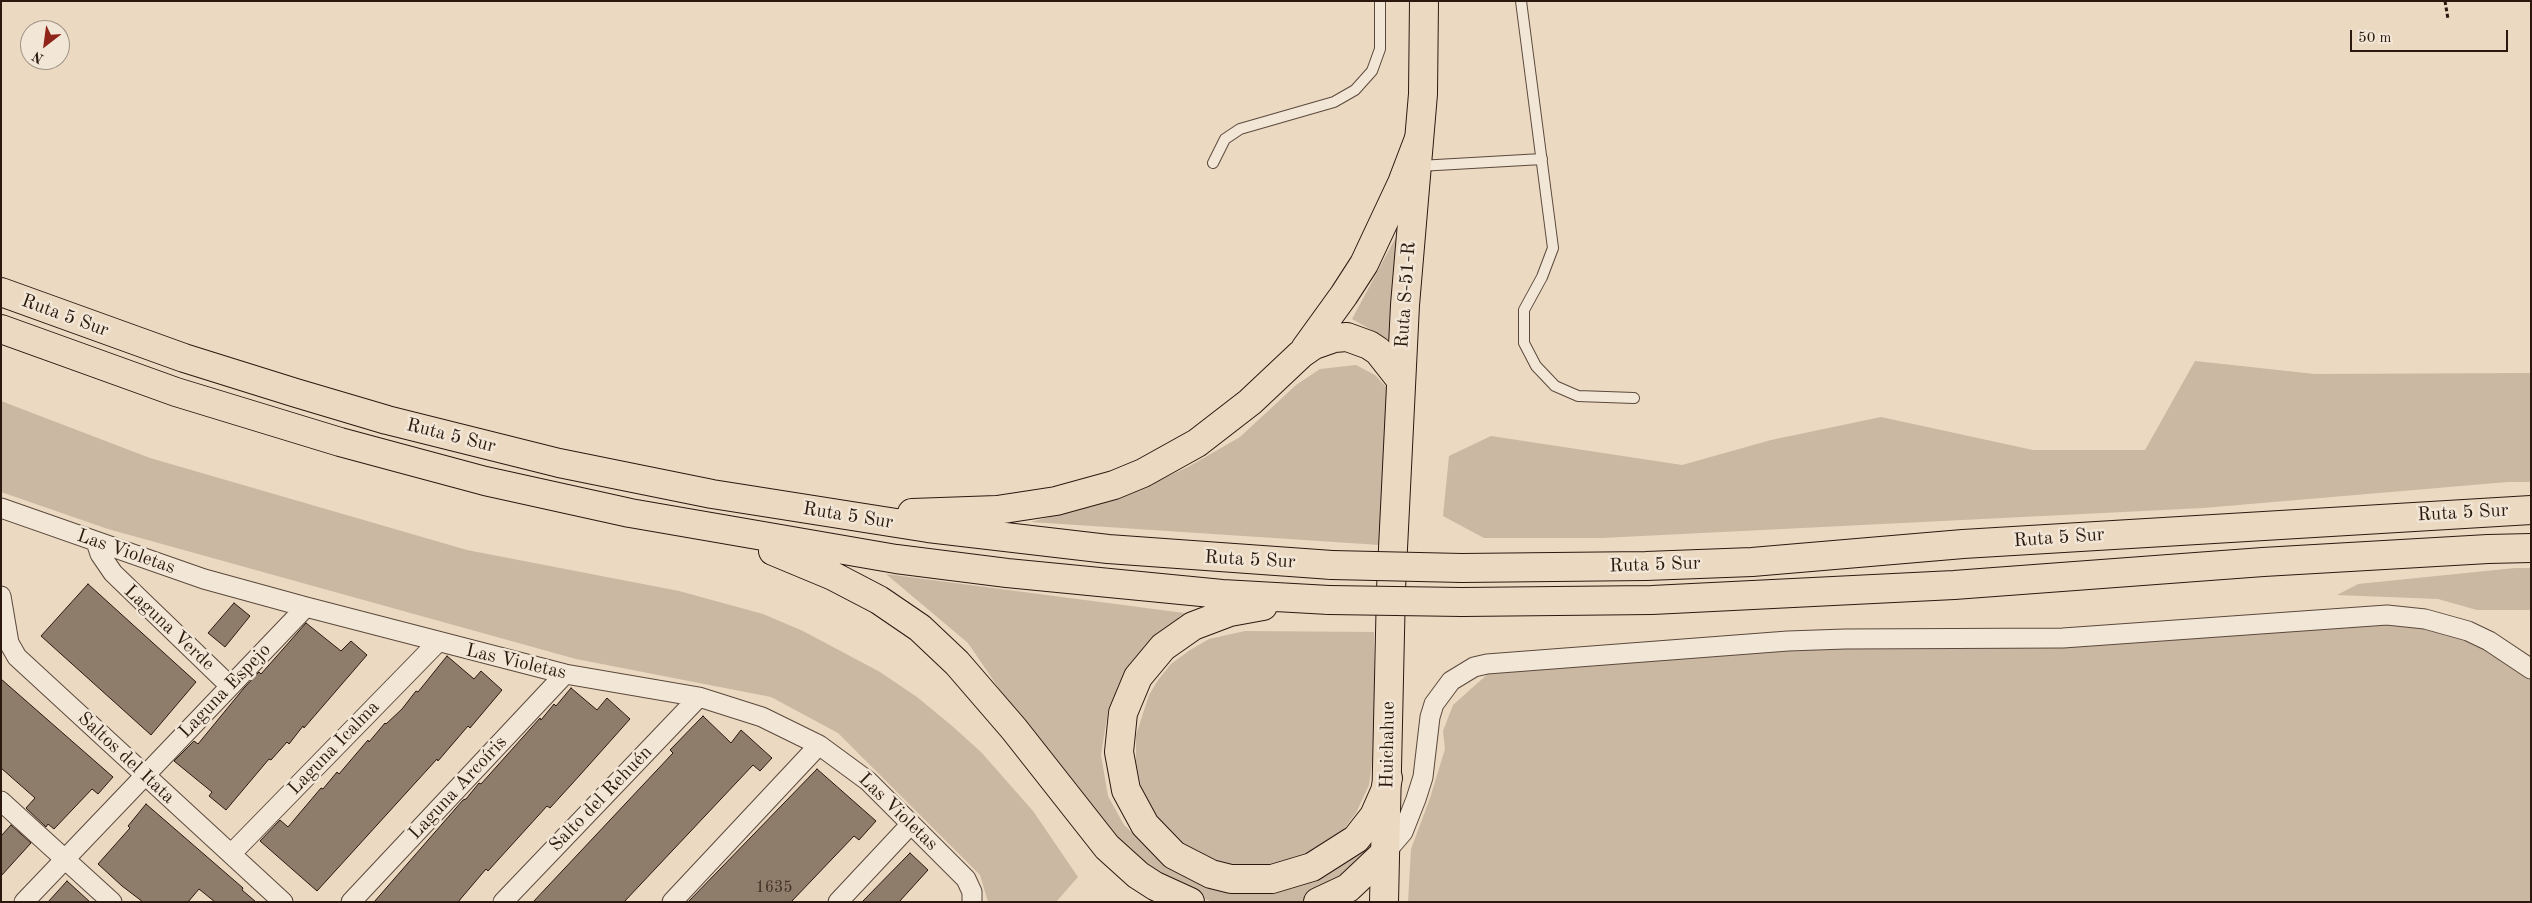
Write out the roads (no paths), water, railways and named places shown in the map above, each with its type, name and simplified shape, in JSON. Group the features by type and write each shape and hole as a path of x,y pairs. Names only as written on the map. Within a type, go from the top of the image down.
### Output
{"main road":[{"name":"Ruta S-51-R","path":"1390,589 1400,379 1423,94 1424,1"},
{"path":"831,513 899,514 997,510 1056,501 1114,485 1171,459 1197,443 1250,402 1301,354 1324,325 1364,264 1417,153"},
{"name":"Ruta 5 Sur","path":"1,292 184,358 387,420 568,464 712,494 928,528 1090,548 1190,557 1332,565 1462,568 1636,566 1752,562 1963,544 2531,510"},
{"name":"Ruta 5 Sur","path":"1,329 176,392 340,442 485,481 679,522 896,559 1007,574 1222,594 1329,600 1462,602 1672,599 1954,585 2283,561 2531,548"},
{"path":"1301,354 1325,340 1347,338 1364,343 1378,351 1400,379"},
{"path":"679,522 755,544 794,559 879,600 920,628 957,663 1014,729 1107,847 1155,886 1190,902"},
{"name":"Huichahue","path":"1384,902 1388,778 1390,589"},
{"path":"1329,600 1270,605 1230,612 1193,626 1163,647 1138,677 1123,713 1119,752 1126,790 1145,826 1174,855 1211,874 1252,881 1292,875 1312,867 1343,849 1356,839 1374,816 1385,791 1388,778"},
{"path":"1336,899 1385,853"}],"street":[{"name":"Las Violetas","path":"1,508 204,579 437,643 565,674 699,697 762,717 819,745 868,781 966,879 972,892 972,900"},
{"name":"Laguna Verde","path":"96,542 106,565 120,581 230,686"},
{"name":"Saltos del Itata","path":"1,596 9,643 17,657 283,902"},
{"name":"Laguna Espejo","path":"24,902 306,607"},
{"path":"1385,853 1403,832 1416,799 1422,777 1430,717 1434,704 1451,681 1468,670 1487,664 1788,641 1845,638 2063,638 2387,615 2425,618 2468,631 2489,641 2531,669"},
{"name":"Laguna Icalma","path":"231,854 437,643"},
{"name":"Laguna Arcoíris","path":"351,902 565,674"},
{"name":"Salto del Rehuén","path":"503,902 699,697"},
{"path":"672,902 819,745"},
{"path":"1,801 112,902"},
{"path":"838,902 911,824"}],"lane":[{"path":"1213,163 1225,139 1240,129 1334,102 1355,90 1372,71 1380,49 1380,1"},
{"path":"1520,1 1553,248 1542,277 1524,310 1524,343 1536,366 1555,386 1578,396 1634,398"},
{"path":"1417,153 1542,159"}]}
